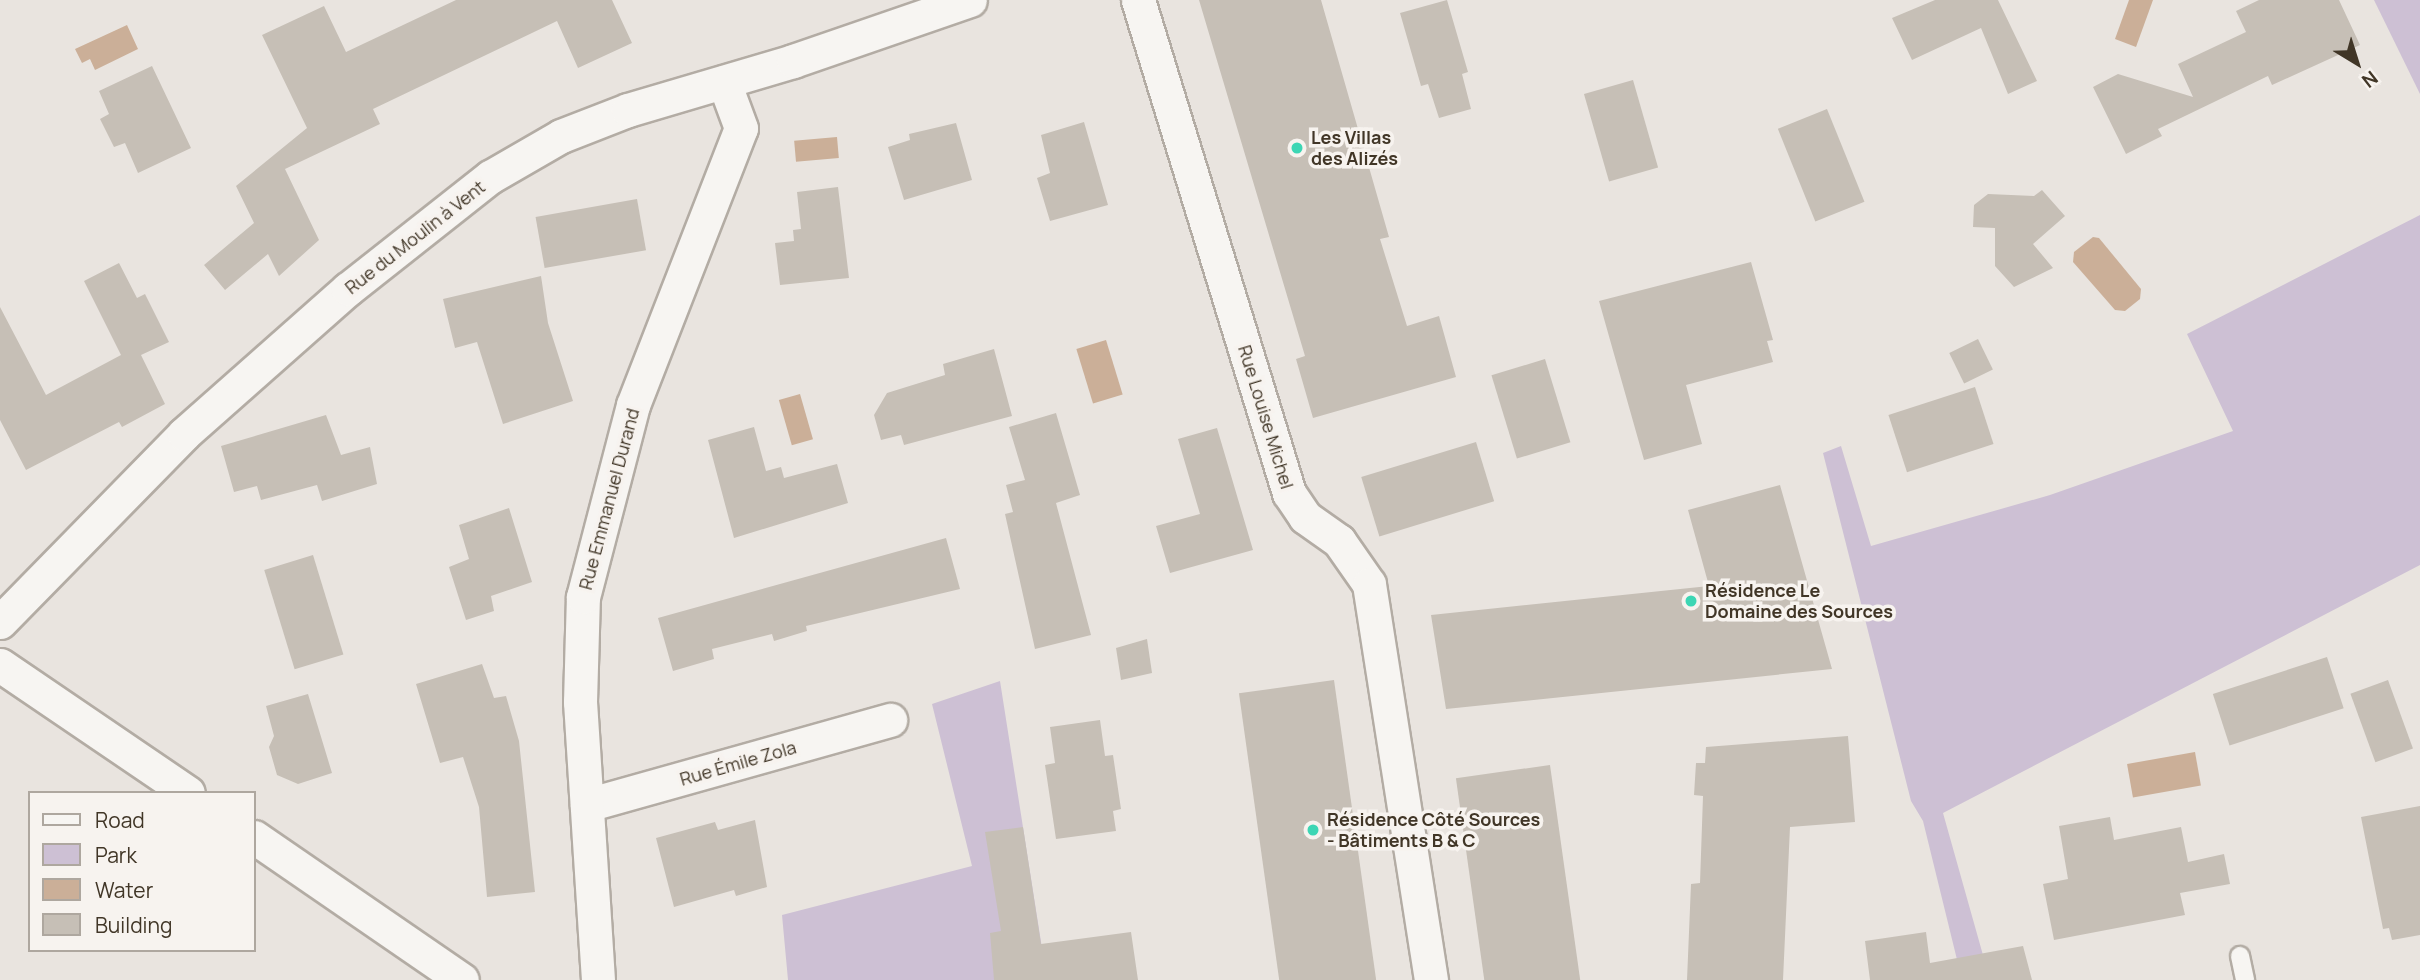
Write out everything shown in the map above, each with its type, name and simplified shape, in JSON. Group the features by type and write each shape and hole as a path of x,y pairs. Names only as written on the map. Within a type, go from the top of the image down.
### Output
{"street":[{"name":"Rue du Moulin à Vent","path":"0,622 184,434 439,213 561,136 970,0"},
{"name":"Rue Louise Michel","path":"1138,0 1289,493 1305,517 1339,541 1369,584 1431,980"},
{"name":"Rue Emmanuel Durand","path":"598,980 580,702 583,597 633,405 741,128 724,82"},
{"path":"0,665 185,791"},
{"name":"Rue Émile Zola","path":"587,805 890,720"},
{"path":"256,838 462,980"}],"lane":[{"path":"2240,956 2245,980"}],"green space":[{"path":"2374,0 2420,0 2420,94"},
{"path":"2420,215 2420,565 1943,813 1990,980 1962,980 1923,821 1911,801 1823,453 1841,446 1871,546 2050,495 2233,431 2187,334"},
{"path":"1000,681 1047,980 788,980 782,915 972,866 932,704"}],"water":[{"path":"2129,0 2153,0 2136,47 2115,39"},
{"path":"127,25 138,49 95,70 90,59 82,63 75,49"},
{"path":"837,137 839,158 796,162 794,141"},
{"path":"2093,237 2099,238 2141,289 2140,299 2125,311 2115,310 2073,262 2074,252"},
{"path":"1106,340 1123,395 1093,404 1076,349"},
{"path":"800,394 813,439 792,445 779,400"},
{"path":"2195,752 2201,785 2133,797 2127,764"}],"building":[{"path":"456,0 612,0 632,43 578,68 557,21 373,109 380,124 285,169 319,240 279,276 268,254 225,290 204,265 254,223 236,186 307,128 262,35 324,6 346,52"},
{"name":"Les Villas des Alizés","path":"1199,0 1321,0 1389,237 1380,239 1407,326 1439,316 1456,377 1313,418 1296,359 1305,356"},
{"path":"1447,0 1468,72 1462,74 1471,109 1439,118 1428,84 1421,86 1400,13"},
{"path":"1935,0 1998,0 2037,81 2008,94 1981,28 1912,60 1892,18"},
{"path":"2259,0 2339,0 2360,45 2272,85 2268,76 2158,129 2162,136 2126,154 2093,87 2118,74 2193,97 2178,64 2246,32 2236,11"},
{"path":"152,66 191,148 138,173 125,143 114,147 100,119 109,114 99,91"},
{"path":"1633,80 1658,167 1609,182 1584,94"},
{"path":"1827,109 1864,202 1815,222 1778,129"},
{"path":"1084,122 1108,205 1050,221 1037,178 1050,173 1041,135"},
{"path":"956,123 972,180 904,200 888,147 910,140 909,134"},
{"path":"838,187 849,278 780,285 775,243 794,241 793,230 801,229 797,192"},
{"path":"2042,190 2065,216 2033,244 2053,268 2014,287 1995,266 1995,228 1973,227 1974,205 1988,194 2034,196"},
{"path":"637,199 646,250 545,268 536,217"},
{"path":"1751,262 1773,340 1767,341 1773,362 1686,385 1702,444 1644,460 1599,301"},
{"path":"119,263 137,298 145,294 169,342 141,355 165,404 122,427 119,422 26,470 0,420 0,307 46,395 121,355 84,281"},
{"path":"541,276 548,323 573,401 503,424 477,342 455,348 443,299"},
{"path":"1978,339 1993,370 1964,384 1949,353"},
{"path":"994,349 1012,416 904,445 901,435 881,440 874,415 887,393 945,375 943,364"},
{"path":"1545,359 1570,442 1517,459 1491,375"},
{"path":"1975,387 1994,444 1907,472 1888,415"},
{"path":"1056,413 1080,495 1056,503 1091,635 1035,649 1005,514 1013,512 1006,485 1025,480 1009,427"},
{"path":"326,415 341,455 370,447 377,484 322,501 317,485 261,500 257,486 234,492 221,446"},
{"path":"754,427 766,471 781,467 784,478 837,464 848,503 734,538 708,440"},
{"path":"1217,428 1253,550 1170,573 1156,526 1200,514 1178,439"},
{"path":"1476,442 1494,501 1379,536 1361,477"},
{"name":"Résidence Le Domaine des Sources","path":"1780,485 1832,669 1446,709 1431,615 1709,586 1688,510"},
{"path":"509,508 532,582 491,596 494,611 466,620 449,567 469,559 459,525"},
{"path":"946,538 960,589 806,626 807,631 774,641 772,634 712,649 714,659 673,671 658,618"},
{"path":"313,555 343,654 295,669 264,570"},
{"path":"1147,639 1152,673 1121,680 1116,648"},
{"path":"2327,657 2344,708 2230,745 2213,694"},
{"path":"482,664 494,698 506,696 519,741 535,892 487,897 479,807 463,757 440,763 416,684"},
{"name":"Résidence Côté Sources - Bâtiments B & C","path":"1334,680 1376,980 1279,980 1239,693"},
{"path":"2388,680 2413,749 2375,762 2350,694"},
{"path":"308,694 332,773 298,784 277,775 269,747 274,736 266,706"},
{"path":"1100,720 1105,756 1113,755 1121,809 1113,811 1116,831 1056,839 1045,765 1055,763 1050,727"},
{"path":"1848,736 1855,822 1790,827 1783,980 1687,980 1691,884 1700,883 1703,796 1694,795 1696,763 1705,763 1706,747"},
{"path":"1550,765 1580,980 1484,980 1456,778"},
{"path":"2420,806 2420,935 2392,940 2389,928 2383,929 2361,817"},
{"path":"2110,817 2114,840 2181,827 2188,862 2224,854 2230,884 2180,893 2185,915 2054,940 2043,884 2068,879 2059,826"},
{"path":"755,820 767,887 736,896 734,890 674,907 656,838 715,822 718,830"},
{"path":"1023,827 1041,944 1131,932 1138,980 994,980 990,933 1001,931 985,832"},
{"path":"1926,932 1930,963 2023,946 2032,980 1870,980 1865,941"}],"place":[{"name":"Les Villas des Alizés","path":"1297,148"},
{"name":"Résidence Le Domaine des Sources","path":"1691,601"},
{"name":"Résidence Côté Sources - Bâtiments B & C","path":"1313,830"}]}
